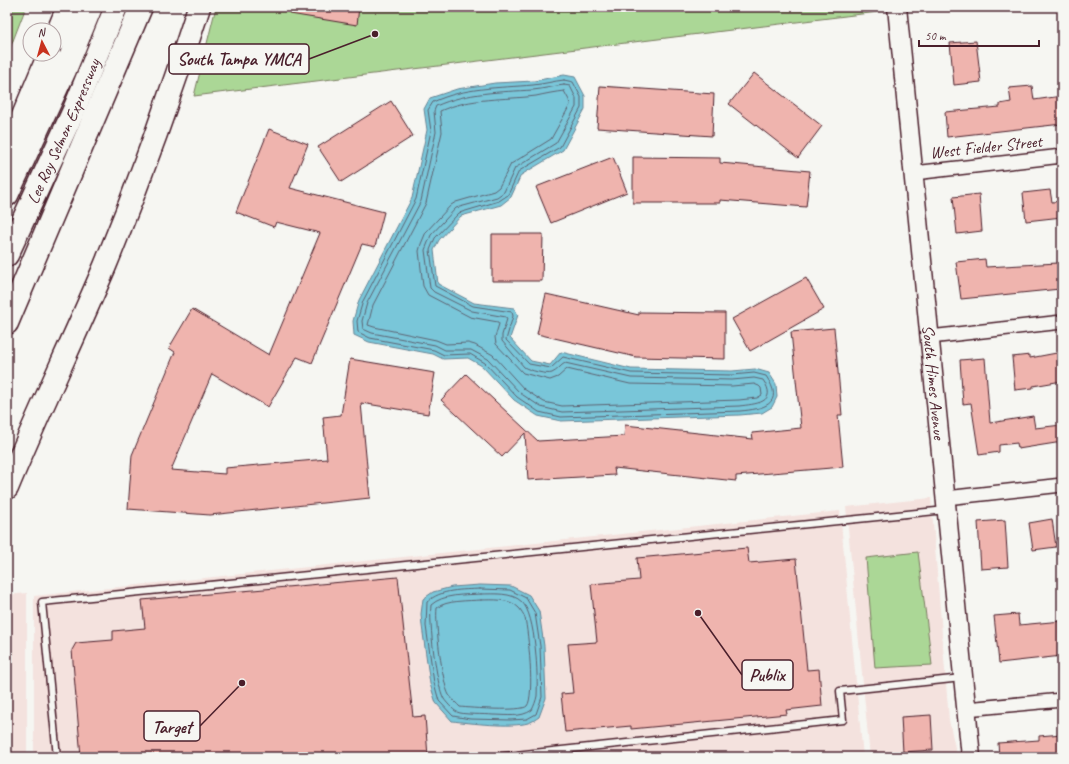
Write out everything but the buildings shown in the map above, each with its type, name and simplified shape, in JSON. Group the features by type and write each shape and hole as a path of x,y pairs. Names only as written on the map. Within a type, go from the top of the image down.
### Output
{"highway":[{"path":"62,22 68,7"},
{"path":"7,195 65,70 91,7"},
{"name":"Lee Roy Selmon Expressway","path":"7,255 74,110 116,7"},
{"path":"9,318 141,7"},
{"path":"7,488 74,337 134,194 175,81 199,7"},
{"path":"7,154 46,62"}],"street":[{"name":"South Himes Avenue","path":"897,7 971,757"},
{"name":"West Fielder Street","path":"914,173 1062,156"},
{"path":"930,336 1062,322"},
{"path":"946,504 1062,485"},
{"path":"966,709 1062,700"}],"lane":[{"path":"56,757 42,602 946,504"},
{"path":"496,757 521,756 844,720 840,690 963,678"}],"shaded area":[{"path":"931,498 949,720 957,757 870,757 846,507"},
{"path":"840,511 863,757 34,757 34,596"},
{"path":"27,593 27,757 7,757 7,595"}],"green space":[{"path":"7,7 26,7 7,53"},
{"path":"216,7 878,7 878,12 194,96"},
{"path":"918,552 932,665 875,668 866,558"}],"water":[{"path":"564,75 575,77 585,96 585,109 563,150 521,175 511,197 501,205 461,216 439,240 434,250 438,284 474,303 514,308 518,315 510,338 531,361 550,365 561,352 631,369 732,371 755,369 769,373 776,384 777,397 772,407 762,413 740,415 561,421 538,416 514,400 482,366 468,358 443,359 433,354 369,342 354,335 353,321 359,300 412,198 427,130 424,109 430,98 457,89 495,83 534,81"},
{"path":"480,585 511,586 529,595 539,611 544,646 546,698 539,717 529,723 501,725 452,721 436,703 430,684 422,626 421,614 423,599 433,592 452,587"}],"place":[{"name":"South Tampa YMCA","path":"375,34"},
{"name":"Publix","path":"698,613"},
{"name":"Target","path":"242,683"}]}
